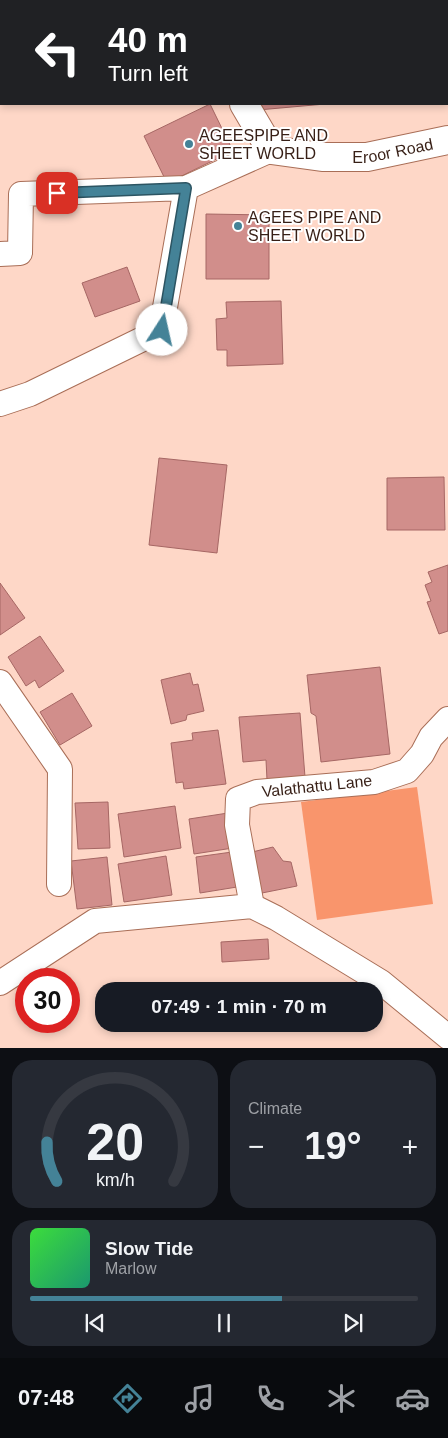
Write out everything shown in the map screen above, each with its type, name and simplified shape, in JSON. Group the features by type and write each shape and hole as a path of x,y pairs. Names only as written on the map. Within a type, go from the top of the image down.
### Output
{"main road":[{"path":"245,105 271,150"},
{"name":"Eroor Road","path":"271,150 322,156 367,157 448,140"}],"street":[{"path":"0,254 20,253 21,194 186,188 271,150"},
{"path":"0,404 30,394 162,330 186,188"},
{"path":"0,682 60,770 59,884"},
{"name":"Valathattu Lane","path":"252,906 237,825 238,799 257,792 374,782 407,771 422,754 431,737 448,719"},
{"path":"0,983 95,921 252,906 276,918 381,982 448,1037"}],"shaded area":[{"path":"417,787 433,904 317,920 301,802"}],"building":[{"name":"AGEESPIPE AND SHEET WORLD","path":"210,105 233,151 167,183 144,136"},
{"path":"257,105 314,105 258,110"},
{"path":"206,214 269,215 269,279 206,279"},
{"path":"127,267 140,301 95,317 82,283"},
{"path":"281,301 283,364 227,366 227,350 217,350 216,319 227,318 226,302"},
{"path":"159,458 227,465 217,553 149,545"},
{"path":"444,477 445,530 387,530 387,478"},
{"path":"448,565 448,631 439,634 427,602 431,601 425,585 432,582 428,572"},
{"path":"0,583 25,618 0,635"},
{"path":"40,636 64,671 39,688 35,680 26,686 8,657"},
{"path":"380,667 390,754 321,762 316,716 311,713 307,675"},
{"path":"190,673 193,685 198,684 204,711 187,715 186,720 171,724 161,680"},
{"path":"72,693 92,726 60,745 40,712"},
{"path":"300,713 305,777 267,780 266,760 243,762 239,717"},
{"path":"218,730 226,784 184,789 183,782 176,783 171,743 193,740 192,733"},
{"path":"108,802 110,848 78,849 75,803"},
{"path":"175,806 181,848 124,857 118,814"},
{"path":"228,813 233,848 194,854 189,819"},
{"path":"273,847 283,861 291,862 297,886 257,894 248,853"},
{"path":"232,852 237,887 200,893 196,857"},
{"path":"166,856 172,895 124,902 118,864"},
{"path":"107,857 112,905 77,909 71,861"},
{"path":"268,939 269,959 222,962 221,942"}],"place":[{"name":"AGEESPIPE AND SHEET WORLD","path":"189,144"},
{"name":"AGEES PIPE AND SHEET WORLD","path":"238,226"}],"route":[{"path":"57,193 186,188 162,330"}]}
